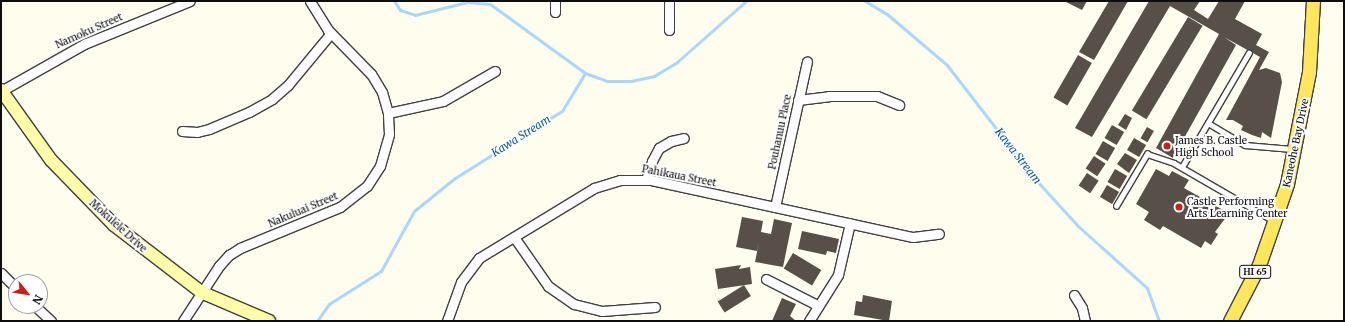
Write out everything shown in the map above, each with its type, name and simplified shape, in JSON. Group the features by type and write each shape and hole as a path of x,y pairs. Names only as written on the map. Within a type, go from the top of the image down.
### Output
{"main road":[{"name":"Kaneohe Bay Drive","path":"1230,321 1256,271 1275,222 1296,149 1309,72 1313,1"}],"street":[{"name":"Namoku Street","path":"1,90 78,46 190,1"},
{"name":"Nakuluai Street","path":"183,321 219,266 234,251 340,207 359,194 374,176 384,156 389,134 388,113 382,92 371,74 331,33 310,1"},
{"path":"555,1 555,12"},
{"path":"668,30 669,1"},
{"path":"182,131 197,132 209,129 249,112 272,99 288,85 331,33"},
{"name":"Pouhanuu Place","path":"775,207 807,61"},
{"path":"388,113 443,101 495,71"},
{"name":"Mokulele Drive","path":"1,90 36,140 83,195 137,244 202,292 269,321"},
{"path":"798,100 829,96 877,96 899,105"},
{"path":"646,180 652,161 659,148 671,140 684,138"},
{"name":"Pahikaua Street","path":"447,321 457,290 470,268 479,258 603,184 625,179 646,180 913,237 939,234"},
{"path":"809,321 841,267 850,223"},
{"path":"514,237 548,286 574,304 602,312 655,307"},
{"path":"766,279 819,306"},
{"path":"1074,295 1082,308 1085,321"},
{"path":"44,314 51,321"}],"lane":[{"path":"1182,168 1248,53"},
{"path":"1208,123 1251,146 1296,149"},
{"path":"1116,206 1147,154 1182,168 1275,222"}],"building":[{"path":"1064,1 1087,1 1082,10"},
{"path":"1109,1 1128,1 1094,60 1079,52"},
{"path":"1149,1 1200,1 1194,10 1208,19 1219,1 1245,1 1235,19 1262,34 1256,45 1269,52 1259,70 1266,68 1280,73 1282,82 1271,138 1262,132 1261,138 1252,135 1241,130 1243,126 1233,120 1226,120 1260,57 1224,37 1236,45 1173,158 1156,148 1219,34 1170,6 1092,137 1075,128"},
{"path":"1188,17 1203,26 1146,119 1132,110"},
{"path":"1078,55 1092,63 1067,105 1054,97"},
{"path":"1125,114 1132,118 1126,130 1118,125"},
{"path":"1112,125 1124,132 1117,145 1104,138"},
{"path":"1147,127 1154,131 1147,142 1140,138"},
{"path":"1134,138 1146,145 1139,157 1127,150"},
{"path":"1103,141 1115,148 1108,161 1096,154"},
{"path":"1125,153 1137,160 1129,173 1117,164"},
{"path":"1094,156 1106,164 1097,176 1086,168"},
{"path":"1115,169 1127,176 1120,189 1108,182"},
{"name":"Castle Performing Arts Learning Center","path":"1156,169 1169,176 1172,171 1189,180 1184,188 1223,210 1221,213 1227,216 1215,232 1218,234 1211,245 1205,241 1201,248 1163,226 1160,230 1144,220 1149,212 1136,204"},
{"path":"1087,173 1099,181 1090,193 1079,185"},
{"path":"1107,185 1119,192 1112,204 1100,197"},
{"path":"742,217 763,221 761,232 771,234 774,219 792,223 783,267 755,262 759,242 757,251 736,247"},
{"path":"802,231 839,239 836,253 827,251 826,255 798,249"},
{"path":"793,253 821,270 812,285 784,268"},
{"path":"741,265 739,269 750,267 752,284 718,289 715,269"},
{"path":"744,285 751,296 725,312 718,301"},
{"path":"863,295 892,301 889,321 854,315 856,301 862,302"},
{"path":"782,298 796,304 790,316 796,321 772,321"}],"waterway":[{"path":"394,1 400,10 415,15 467,2 490,4 585,73"},
{"name":"Kawa Stream","path":"317,321 329,304 381,271 414,211 455,178 562,111 585,73 607,81 631,81 654,76 677,62 746,1"},
{"name":"Kawa Stream","path":"865,1 887,14 947,65 1036,180 1078,226 1147,288 1159,321"}],"place":[{"name":"James B. Castle High School","path":"1167,146"},
{"name":"Castle Performing Arts Learning Center","path":"1179,207"}]}
